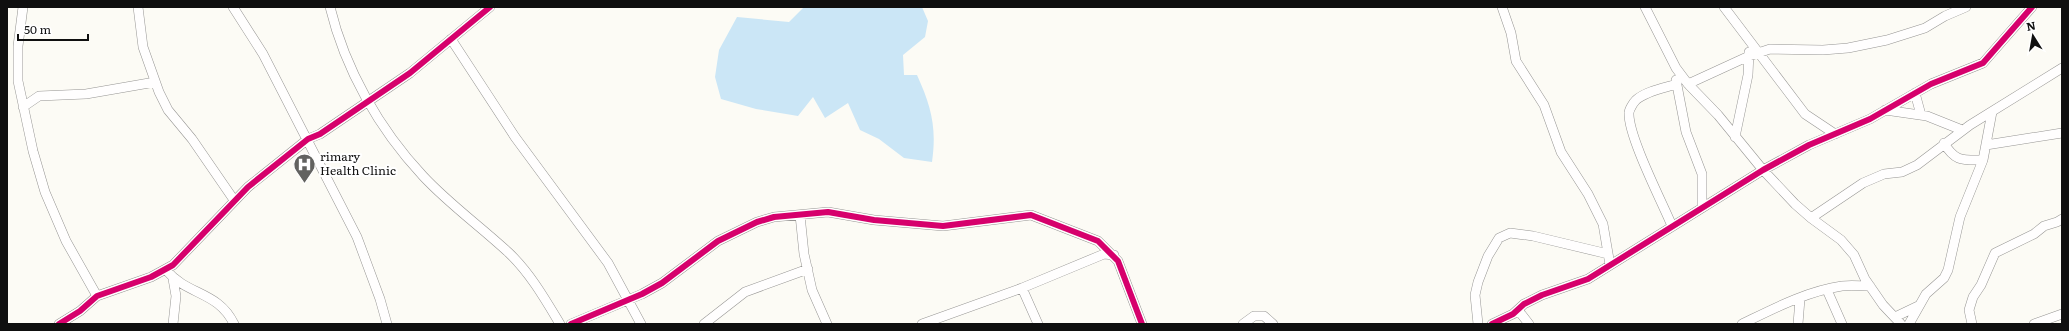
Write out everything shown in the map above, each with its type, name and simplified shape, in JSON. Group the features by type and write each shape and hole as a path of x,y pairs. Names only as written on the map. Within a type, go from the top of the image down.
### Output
{"street":[{"path":"23,7 18,46 18,80 23,107 45,192 66,241 90,280 97,296"},
{"path":"138,7 143,47 155,82 168,110 192,139 234,200"},
{"path":"233,7 263,54 357,237 380,299 387,324"},
{"path":"330,7 344,51 368,102 398,147 423,176 445,197 510,253 533,281 560,324"},
{"path":"59,324 80,311 97,296 152,277 166,270 202,236 234,200 275,163 308,139 320,134 410,73 490,7"},
{"path":"1502,7 1511,33 1516,60 1544,105 1561,152 1588,194 1603,224 1610,265"},
{"path":"1645,7 1676,68 1688,84 1718,115 1763,170 1795,204 1841,240 1854,255 1870,286 1898,321 1918,306"},
{"path":"1724,7 1748,40 1753,55 1791,93 1805,114 1835,134"},
{"path":"1688,84 1770,49 1823,50 1848,48 1887,40 1925,28 1945,16 1966,7"},
{"path":"1492,324 1513,314 1524,304 1542,294 1588,279 1763,170 1809,145 1885,110 1931,84 1983,63 2032,7"},
{"path":"451,39 514,137 608,263 641,324"},
{"path":"1736,137 1753,55"},
{"path":"1676,68 1676,84 1686,132 1702,174 1702,208"},
{"path":"1811,218 1863,183 1884,174 1902,172 1917,165 1962,130 2062,68"},
{"path":"23,107 39,96 86,94 155,82"},
{"path":"1672,226 1637,143 1630,124 1629,112 1636,100 1648,93 1676,84"},
{"path":"1915,93 1921,115"},
{"path":"1885,110 1921,115 1942,121 1962,130"},
{"path":"1909,324 1926,294 1944,278 1948,270 1960,217 1983,160 1992,112"},
{"path":"1986,145 2062,132"},
{"path":"1944,143 1950,154 1961,160 1983,160"},
{"path":"572,324 642,294 662,283 718,241 757,222 774,217 828,212 874,220 943,226 1031,215 1098,242 1114,255 1118,261 1142,324"},
{"path":"800,215 804,254 812,290 826,324"},
{"path":"1972,324 1969,310 1973,297 1981,285 1996,253 2034,234 2044,226 2057,222 2062,218"},
{"path":"1478,324 1475,295 1478,282 1488,256 1499,238 1510,233 1533,236 1608,254"},
{"path":"925,324 1022,288 1104,254 1114,255"},
{"path":"704,324 745,292 808,269"},
{"path":"166,270 183,286 204,294 219,303 229,314 234,324"},
{"path":"173,324 176,296 174,279"},
{"path":"1742,324 1800,299 1827,290 1842,286 1870,286"},
{"path":"1022,288 1038,324"},
{"path":"1827,290 1842,324"},
{"path":"1798,324 1800,299"},
{"path":"1518,310 1529,324"},
{"path":"2034,324 2062,314"},
{"path":"1242,324 1254,316 1264,316 1273,324"}],"water":[{"path":"804,7 922,7 928,21 925,37 903,55 904,75 917,75 926,97 932,117 933,127 934,138 932,162 904,158 879,139 860,130 848,103 825,118 813,97 798,116 756,109 721,99 715,77 719,50 737,17 789,22"}],"cycle path":[{"path":"59,324 80,311 97,296 151,277 173,265 248,187 308,139 320,134 410,73 490,7"},
{"path":"1492,324 1513,314 1524,304 1542,295 1588,279 1763,170 1809,145 1870,119 1931,84 1983,63 2032,7"},
{"path":"571,324 642,294 662,283 718,241 757,222 774,217 828,212 874,220 943,226 1031,215 1098,241 1118,261 1142,324"}],"place":[{"name":"rimary Health Clinic","path":"304,184"}]}
